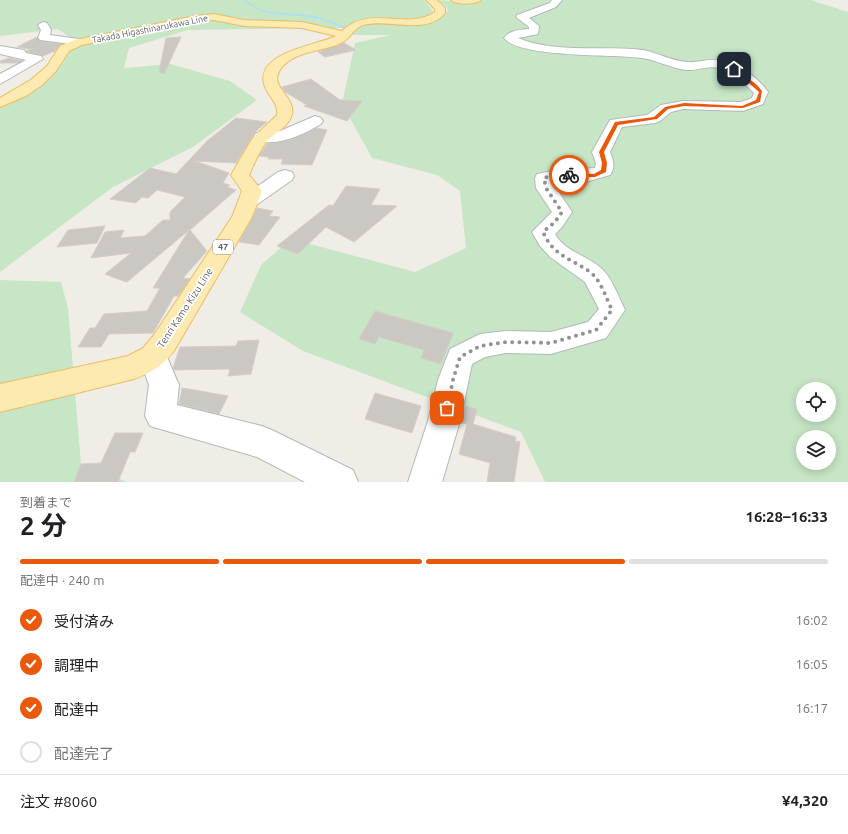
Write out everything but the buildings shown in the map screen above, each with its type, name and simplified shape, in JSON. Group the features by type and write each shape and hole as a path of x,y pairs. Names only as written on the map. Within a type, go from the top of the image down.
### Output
{"main road":[{"path":"249,201 252,191 240,175 251,152 262,137 282,119 285,111 283,104 272,90 271,78 275,68 282,61 292,55 335,41 346,35 354,26 361,22 376,20 419,21 434,17 440,12 440,8 431,0"},
{"path":"456,0 476,0"},
{"name":"Takada Higashinarukawa Line","path":"0,103 26,91 40,82 64,49 79,42 207,17 244,23 302,25 346,35"},
{"name":"Tenri Kamo Kizu Line","path":"0,398 134,367 153,356 164,343 197,290 242,217 249,201"}],"street":[{"path":"425,482 444,421 453,380 460,357 480,346 506,342 551,343 596,330 612,310 601,287 591,273 570,261 548,244 543,232 555,222 562,212 546,188 544,178 553,175 595,175 604,171 605,163 601,152 616,123 655,118 666,108 684,105 743,107 758,101 761,92 734,69 719,64 688,66 642,54 547,48 516,41 510,38 514,34 534,32 534,26 521,17 553,5 557,0"},
{"path":"43,25 46,30 39,40 79,42"},
{"path":"0,45 22,41"},
{"path":"0,50 20,53 19,55 37,59 0,80"},
{"path":"262,137 273,139 288,136 315,121"},
{"path":"249,201 285,176"},
{"path":"153,356 164,385 161,416 262,442 342,482"}],"green space":[{"path":"0,0 424,0 433,11 428,16 419,18 376,18 357,20 349,26 342,28 328,28 304,24 246,22 217,16 76,41 58,29 0,36"},
{"path":"438,0 469,3 484,0 811,0 848,12 848,482 545,482 521,432 303,351 240,312 261,265 291,239 415,272 466,248 460,191 437,175 372,158 342,104 355,43 391,35 350,35 364,25 440,18 448,11 447,7"},
{"path":"203,19 241,25 310,28 188,30 129,48 124,68 170,64 230,81 257,100 193,147 113,187 0,272 0,106 42,85 57,70 74,46"},
{"path":"0,280 61,282 68,308 81,464 127,482 0,482"}],"waterway":[{"path":"244,0 253,6 270,13 315,17 327,20 345,28"}],"way so far":[{"path":"447,408 460,357 480,346 506,342 551,343 596,330 612,310 601,287 591,273 570,261 548,244 543,232 555,222 562,212 555,199 546,188 543,182 544,178 553,175 569,175"}],"route":[{"path":"569,175 595,175 604,171 605,163 601,152 616,123 649,120 655,118 666,108 684,105 743,107 758,101 761,92 738,74 734,69"}]}
